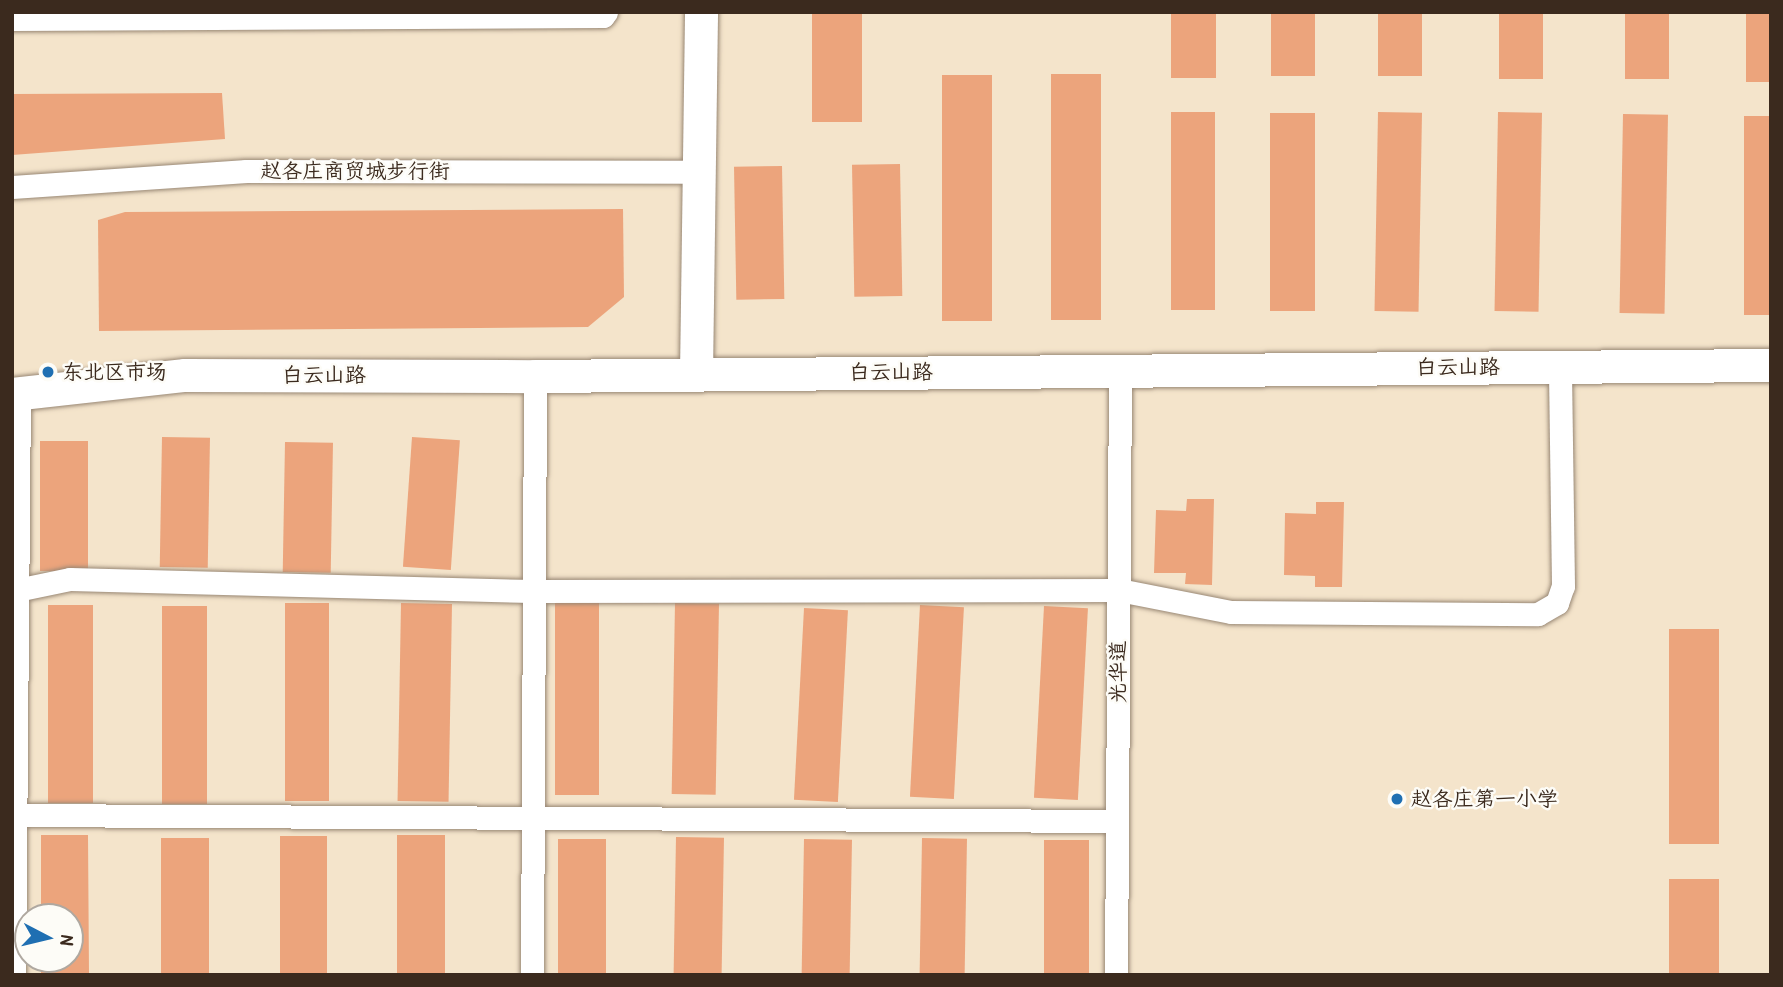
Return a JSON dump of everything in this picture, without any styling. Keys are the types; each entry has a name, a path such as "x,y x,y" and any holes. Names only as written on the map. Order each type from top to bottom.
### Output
{"street":[{"path":"12,19 297,15 603,16 606,12"},
{"path":"696,373 701,12"},
{"name":"赵各庄商贸城步行街","path":"12,187 246,171 699,172"},
{"name":"白云山路","path":"16,394 185,375 535,376 1771,365"},
{"path":"15,591 70,579 533,591 1119,590 1231,612 1538,614 1557,603 1563,586 1560,366"},
{"name":"光华道","path":"1116,975 1120,370"},
{"path":"532,975 535,376"},
{"path":"14,975 16,394"},
{"path":"14,815 1117,821"}],"building":[{"path":"812,12 862,12 862,122 812,122"},
{"path":"1171,12 1216,12 1216,78 1171,78"},
{"path":"1271,12 1315,12 1315,76 1271,76"},
{"path":"1378,12 1422,12 1422,76 1378,76"},
{"path":"1499,12 1543,12 1543,79 1499,79"},
{"path":"1625,12 1669,12 1669,79 1625,79"},
{"path":"1746,12 1771,12 1771,82 1746,82"},
{"path":"1051,74 1101,74 1101,320 1051,320"},
{"path":"942,75 992,75 992,321 942,321"},
{"path":"222,93 225,139 12,155 12,94"},
{"path":"1171,112 1215,112 1215,310 1171,310"},
{"path":"1378,112 1422,113 1419,312 1375,311"},
{"path":"1498,112 1542,113 1539,312 1495,311"},
{"path":"1270,113 1315,113 1315,311 1270,311"},
{"path":"1623,114 1668,115 1665,314 1620,313"},
{"path":"1744,116 1771,116 1771,315 1744,315"},
{"path":"900,164 902,296 854,297 852,165"},
{"path":"782,166 784,299 736,300 734,167"},
{"path":"623,209 624,297 588,327 99,331 98,220 125,212"},
{"path":"162,437 210,438 208,568 160,567"},
{"path":"412,437 460,440 451,570 403,567"},
{"path":"40,441 88,441 88,571 40,571"},
{"path":"285,442 333,443 331,573 283,572"},
{"path":"1187,499 1214,499 1212,585 1185,584 1186,573 1154,573 1156,510 1186,511"},
{"path":"1316,502 1344,502 1342,587 1315,587 1315,576 1284,575 1285,513 1316,514"},
{"path":"285,603 329,603 329,801 285,801"},
{"path":"401,603 452,604 449,802 398,801"},
{"path":"555,603 599,603 599,795 555,795"},
{"path":"675,603 719,604 716,795 672,794"},
{"path":"48,605 93,605 93,803 48,803"},
{"path":"920,605 964,607 954,799 910,797"},
{"path":"162,606 207,606 207,804 162,804"},
{"path":"1044,606 1088,608 1078,800 1034,798"},
{"path":"804,608 848,610 838,802 794,800"},
{"path":"1669,629 1719,629 1719,844 1669,844"},
{"path":"41,835 88,835 89,975 41,975 84,973 84,903 41,903"},
{"path":"397,835 445,835 445,975 397,975"},
{"path":"280,836 327,836 327,975 280,975"},
{"path":"676,837 724,838 722,975 674,975"},
{"path":"161,838 209,838 209,975 161,975"},
{"path":"922,838 967,839 965,975 920,975"},
{"path":"558,839 606,839 606,975 558,975"},
{"path":"804,839 852,840 850,975 802,975"},
{"path":"1044,840 1089,840 1089,975 1044,975"},
{"path":"1669,879 1719,879 1719,975 1669,975"}],"place":[{"name":"东北区市场","path":"48,372"},
{"name":"赵各庄第一小学","path":"1397,799"}]}
